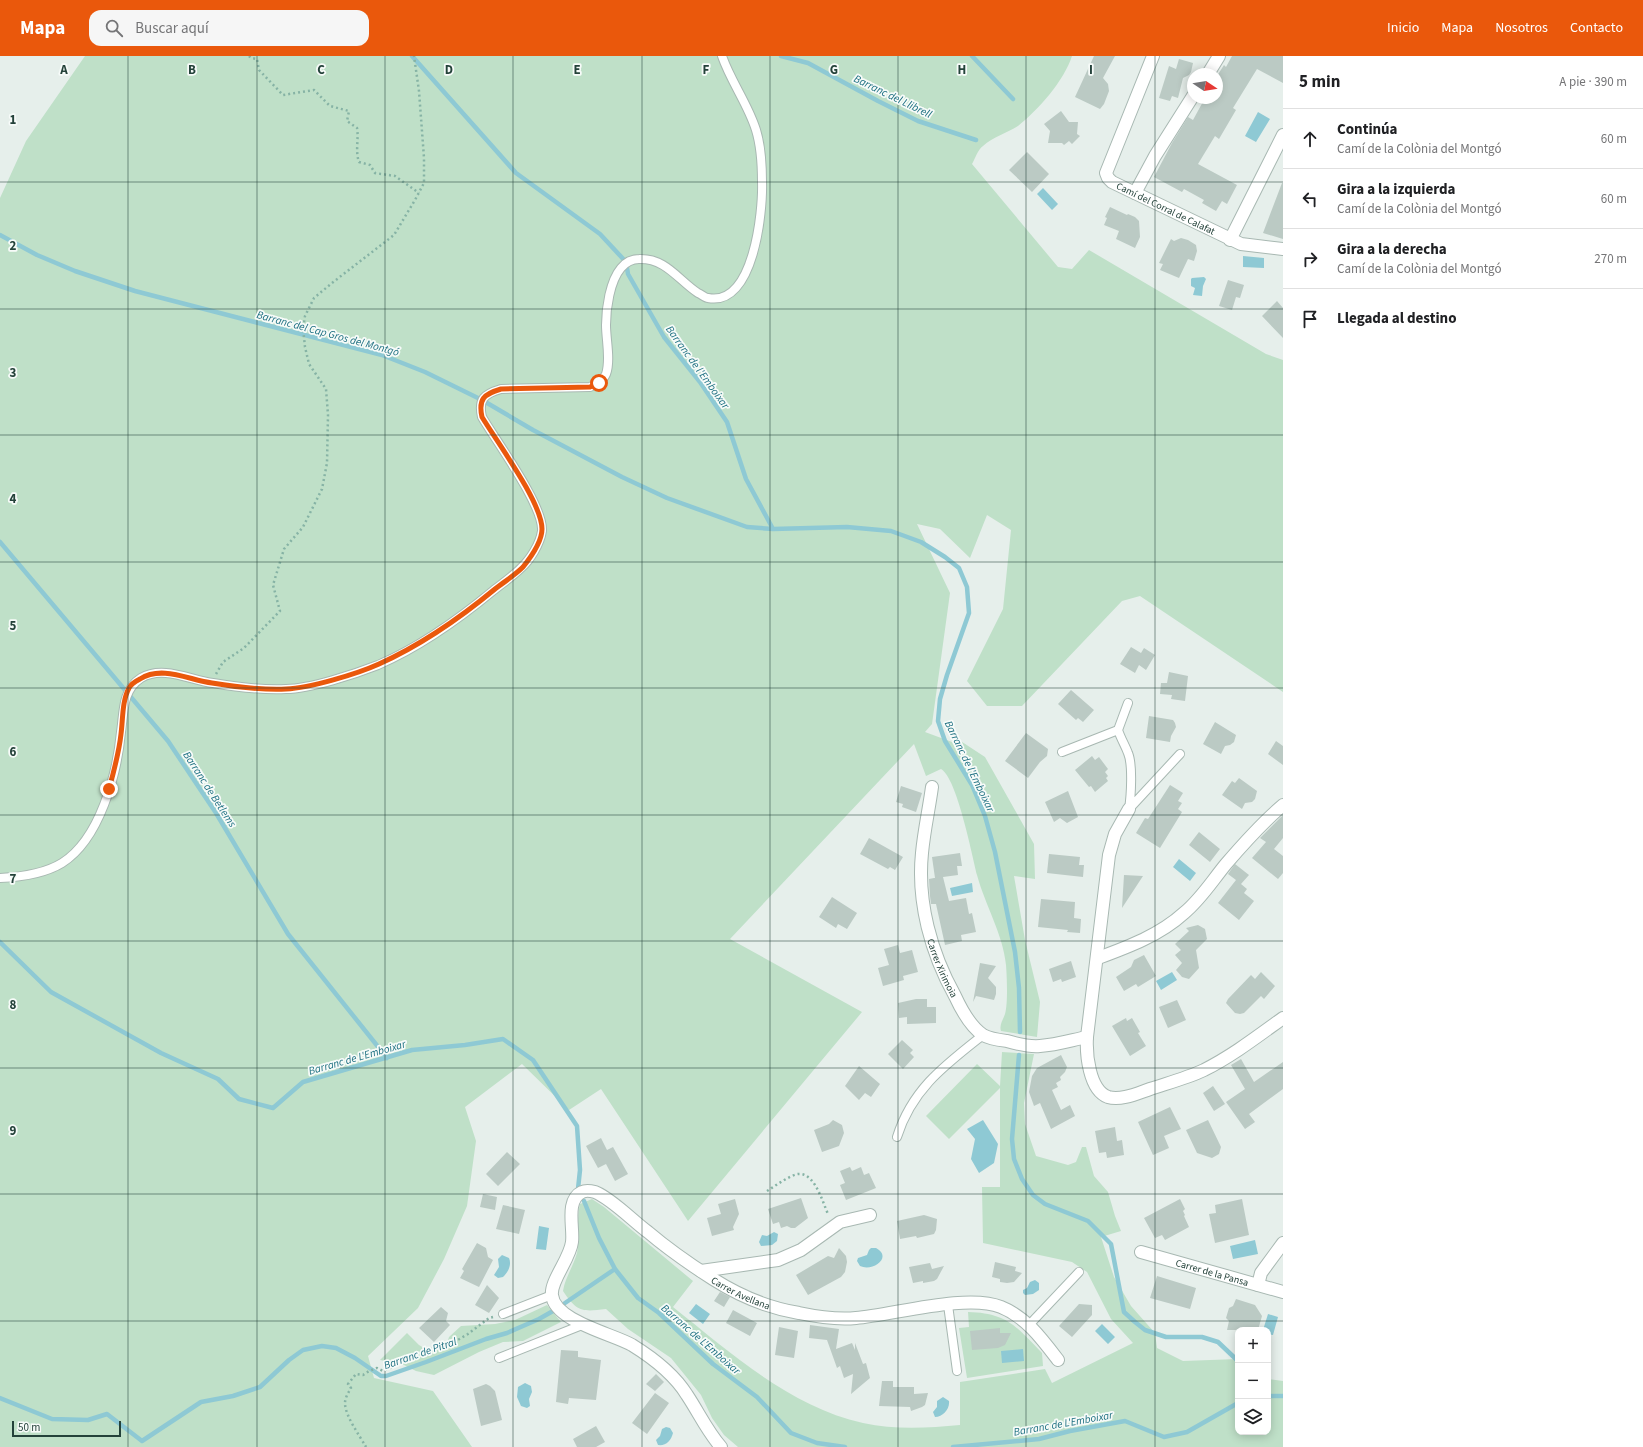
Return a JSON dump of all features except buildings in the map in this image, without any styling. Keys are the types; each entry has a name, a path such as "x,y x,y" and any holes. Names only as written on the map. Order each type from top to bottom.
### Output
{"street":[{"name":"Camí del Corral de Calafat","path":"1153,56 1106,173 1108,178 1112,182 1230,240 1251,246 1283,249"},
{"path":"1212,68 1219,56"},
{"path":"1135,193 1155,156 1188,104"},
{"path":"1230,240 1283,135"},
{"name":"Carrer Xirimoia","path":"932,787 922,854 922,888 926,918 936,954 950,987 968,1017 983,1034 1022,1045 1039,1046 1087,1037"},
{"path":"1098,958 1150,936 1184,914 1200,898 1258,828 1283,805"},
{"path":"1129,809 1115,834 1109,855 1098,958 1087,1037 1086,1049 1088,1062 1096,1086 1107,1097 1119,1098 1132,1095 1204,1070 1228,1056 1283,1018"},
{"name":"Carrer Avellana","path":"552,1295 553,1287 571,1247 574,1202 580,1193 592,1191 622,1211 648,1232 726,1287 783,1310 829,1319 854,1319 948,1305 976,1302 991,1304 1009,1311 1029,1325 1058,1360"},
{"path":"702,1271 778,1260 801,1250 840,1222 870,1214"},
{"path":"1258,1285 1261,1273 1283,1244"},
{"name":"Carrer de la Pansa","path":"1141,1252 1283,1292"},
{"path":"552,1295 554,1302 570,1318 582,1325 629,1344 660,1365 683,1390 707,1429 721,1447"}],"lane":[{"path":"0,878 19,877 52,868 69,859 85,841 98,819 111,782 118,752 124,705 128,689 132,684 144,676 160,673 172,673 210,683 287,690 350,674 378,664 423,641 467,612 523,567 538,544 542,530 540,516 531,497 482,417 480,409 482,400 491,392 501,389 590,387 599,383 606,373 608,351 606,325 611,286 620,269 626,262 637,259 651,259 674,272 694,290 708,298 721,298 729,294 738,287 746,274 756,240 761,210 762,182 760,155 756,132 749,112 722,56"},
{"path":"1128,703 1118,730 1121,741 1129,754 1131,793 1129,809"},
{"path":"1062,752 1118,730"},
{"path":"1129,809 1180,754"},
{"path":"898,1137 908,1110 926,1084 943,1067 983,1034"},
{"path":"1029,1325 1079,1272"},
{"path":"503,1314 552,1295"},
{"path":"948,1305 958,1371"},
{"path":"499,1358 582,1325"}],"path":[{"path":"249,56 257,59 259,70 283,95 314,90 330,106 349,111 347,121 357,128 359,138 357,154 359,162 370,165 375,173 394,176 419,193"},
{"path":"210,683 224,662 244,648 280,611 273,585 284,549 303,527 322,489 327,463 328,415 326,389 309,364 303,328 306,316 314,298 394,235 424,183 424,158 419,91 414,56"},
{"path":"767,1191 792,1175 802,1174 808,1176 812,1179 833,1226"},
{"path":"366,1447 349,1416 345,1404 347,1394 351,1388 348,1384 356,1374 363,1375 377,1368 383,1371 396,1365 408,1356 456,1341 489,1318 503,1314"}],"green space":[{"path":"85,56 1072,56 1057,85 1034,112 1018,126 981,147 972,164 1058,267 1072,269 1089,250 1266,354 1283,360 1283,692 1140,596 1122,601 1022,706 987,706 967,681 1003,609 1011,530 987,515 970,558 940,529 917,524 950,593 932,724 925,732 952,742 956,738 985,757 1034,844 1035,879 1014,876 1025,940 1040,1002 1037,1037 1001,1031 1001,1025 1007,1004 1007,990 1006,965 998,931 980,886 968,835 953,787 947,775 941,769 926,776 914,744 730,939 862,1012 688,1221 601,1089 569,1110 522,1064 465,1107 476,1141 467,1206 444,1259 418,1308 368,1356 374,1378 433,1391 472,1447 0,1447 0,198 26,141"},
{"path":"1002,1052 1034,1054 1024,1103 1025,1124 1036,1156 1068,1165 1076,1162 1082,1147 1086,1147 1094,1176 1108,1192 1121,1231 1101,1237 1114,1277 1131,1306 1155,1333 1157,1348 1183,1361 1235,1359 1235,1435 1271,1435 1271,1379 1283,1381 1283,1447 738,1447 724,1435 712,1418 701,1395 671,1358 628,1329 606,1309 586,1310 576,1307 563,1291 565,1282 577,1253 578,1216 580,1204 592,1199 604,1207 693,1281 673,1307 762,1376 810,1404 836,1415 863,1423 899,1428 924,1428 960,1425 960,1382 1045,1369 1052,1383 1133,1343 1111,1319 1087,1272 1072,1262 983,1243 982,1187 1000,1187 1000,1088 949,1139 926,1116 977,1064 1000,1086"},
{"path":"547,1305 561,1322 523,1341 503,1342 479,1352 434,1375 416,1371 404,1365 380,1360 407,1333 419,1345 429,1351 446,1347 449,1337 461,1326 495,1324 515,1320"},
{"path":"968,1312 981,1313 1002,1318 1017,1328 1042,1353 1043,1366 967,1378 959,1328 969,1327"}],"water":[{"path":"1258,112 1270,119 1256,142 1245,136"},
{"path":"1043,188 1058,204 1052,210 1037,194"},
{"path":"1243,256 1264,258 1264,268 1243,267"},
{"path":"1204,277 1206,279 1203,286 1202,296 1193,295 1195,288 1191,286 1191,279"},
{"path":"1179,859 1196,873 1190,881 1173,867"},
{"path":"972,883 973,892 952,896 950,888"},
{"path":"1172,972 1177,980 1161,990 1156,981"},
{"path":"983,1120 998,1144 994,1163 979,1173 971,1159 975,1139 967,1129"},
{"path":"539,1226 549,1228 546,1250 536,1249"},
{"path":"774,1232 778,1234 777,1241 772,1245 761,1246 759,1242 762,1235 767,1236"},
{"path":"1255,1240 1258,1254 1233,1259 1230,1246"},
{"path":"871,1248 876,1248 881,1252 882,1259 879,1263 870,1267 860,1266 857,1261 858,1258 867,1255"},
{"path":"502,1255 509,1258 510,1266 503,1277 498,1278 494,1275 499,1267 498,1259"},
{"path":"1035,1280 1039,1283 1039,1290 1033,1294 1025,1295 1023,1290 1027,1288 1030,1282"},
{"path":"696,1304 710,1314 703,1324 689,1313"},
{"path":"1268,1314 1278,1317 1273,1335 1271,1335 1271,1327 1264,1327"},
{"path":"1102,1324 1115,1337 1108,1344 1095,1331"},
{"path":"1023,1349 1024,1361 1002,1363 1001,1351"},
{"path":"525,1383 531,1386 532,1392 529,1399 530,1406 527,1408 521,1406 517,1397 518,1387"},
{"path":"943,1397 949,1401 947,1410 941,1416 935,1417 933,1412 937,1407 937,1401"},
{"path":"666,1427 670,1428 673,1433 672,1436 666,1444 658,1445 656,1440 660,1436 662,1429"}],"waterway":[{"name":"Barranc de l'Emboixar","path":"412,56 516,173 600,234 626,262 628,274 664,337 700,382 727,422 746,479 773,529 847,527 891,531 921,542 959,568 967,587 969,613 940,699 938,721 945,741 972,785 985,816 995,852 1015,952 1019,988 1020,1032"},
{"name":"Barranc del Llibrell","path":"781,56 808,63 918,121 976,140"},
{"path":"972,56 1013,99"},
{"name":"Barranc del Cap Gros del Montgó","path":"0,235 37,255 75,271 135,291 382,355 425,372 482,400 533,430 622,477 667,498 747,527 773,529"},
{"name":"Barranc de Betlems","path":"0,542 168,741 216,813 288,934 387,1058"},
{"name":"Barranc de L'Emboixar","path":"0,942 51,992 161,1053 218,1079 239,1099 273,1108 303,1082 412,1050 465,1045 503,1039 533,1060 577,1126 580,1170 578,1189"},
{"name":"Barranc de l'Emboixar","path":"1019,1055 1012,1139 1014,1159 1022,1179 1033,1195 1045,1204 1088,1221 1111,1244 1124,1312 1135,1322 1145,1330 1166,1337 1202,1337 1218,1342 1235,1358"},
{"name":"Barranc de L'Emboixar","path":"584,1201 599,1238 615,1269 638,1298 659,1313 713,1364 757,1397 791,1433 817,1443 845,1447"},
{"path":"565,1303 615,1269"},
{"name":"Barranc de Pitral","path":"0,1398 52,1419 88,1420 107,1414 142,1441 201,1402 233,1396 260,1387 289,1360 303,1350 322,1346 336,1348 355,1358 381,1376 386,1376 486,1339 507,1333 553,1311"},
{"name":"Barranc de l'Emboixar","path":"1271,1396 1283,1396"},
{"name":"Barranc de L'Emboixar","path":"953,1447 1039,1439 1070,1431 1125,1421 1164,1437 1187,1432 1235,1405"}],"route":[{"path":"109,789 115,769 124,705 128,689 132,684 144,676 150,674 172,673 210,683 287,690 350,674 378,664 423,641 467,612 523,567 538,544 542,530 540,516 531,497 482,417 480,409 482,400 491,392 501,389 590,387 599,383"}]}
